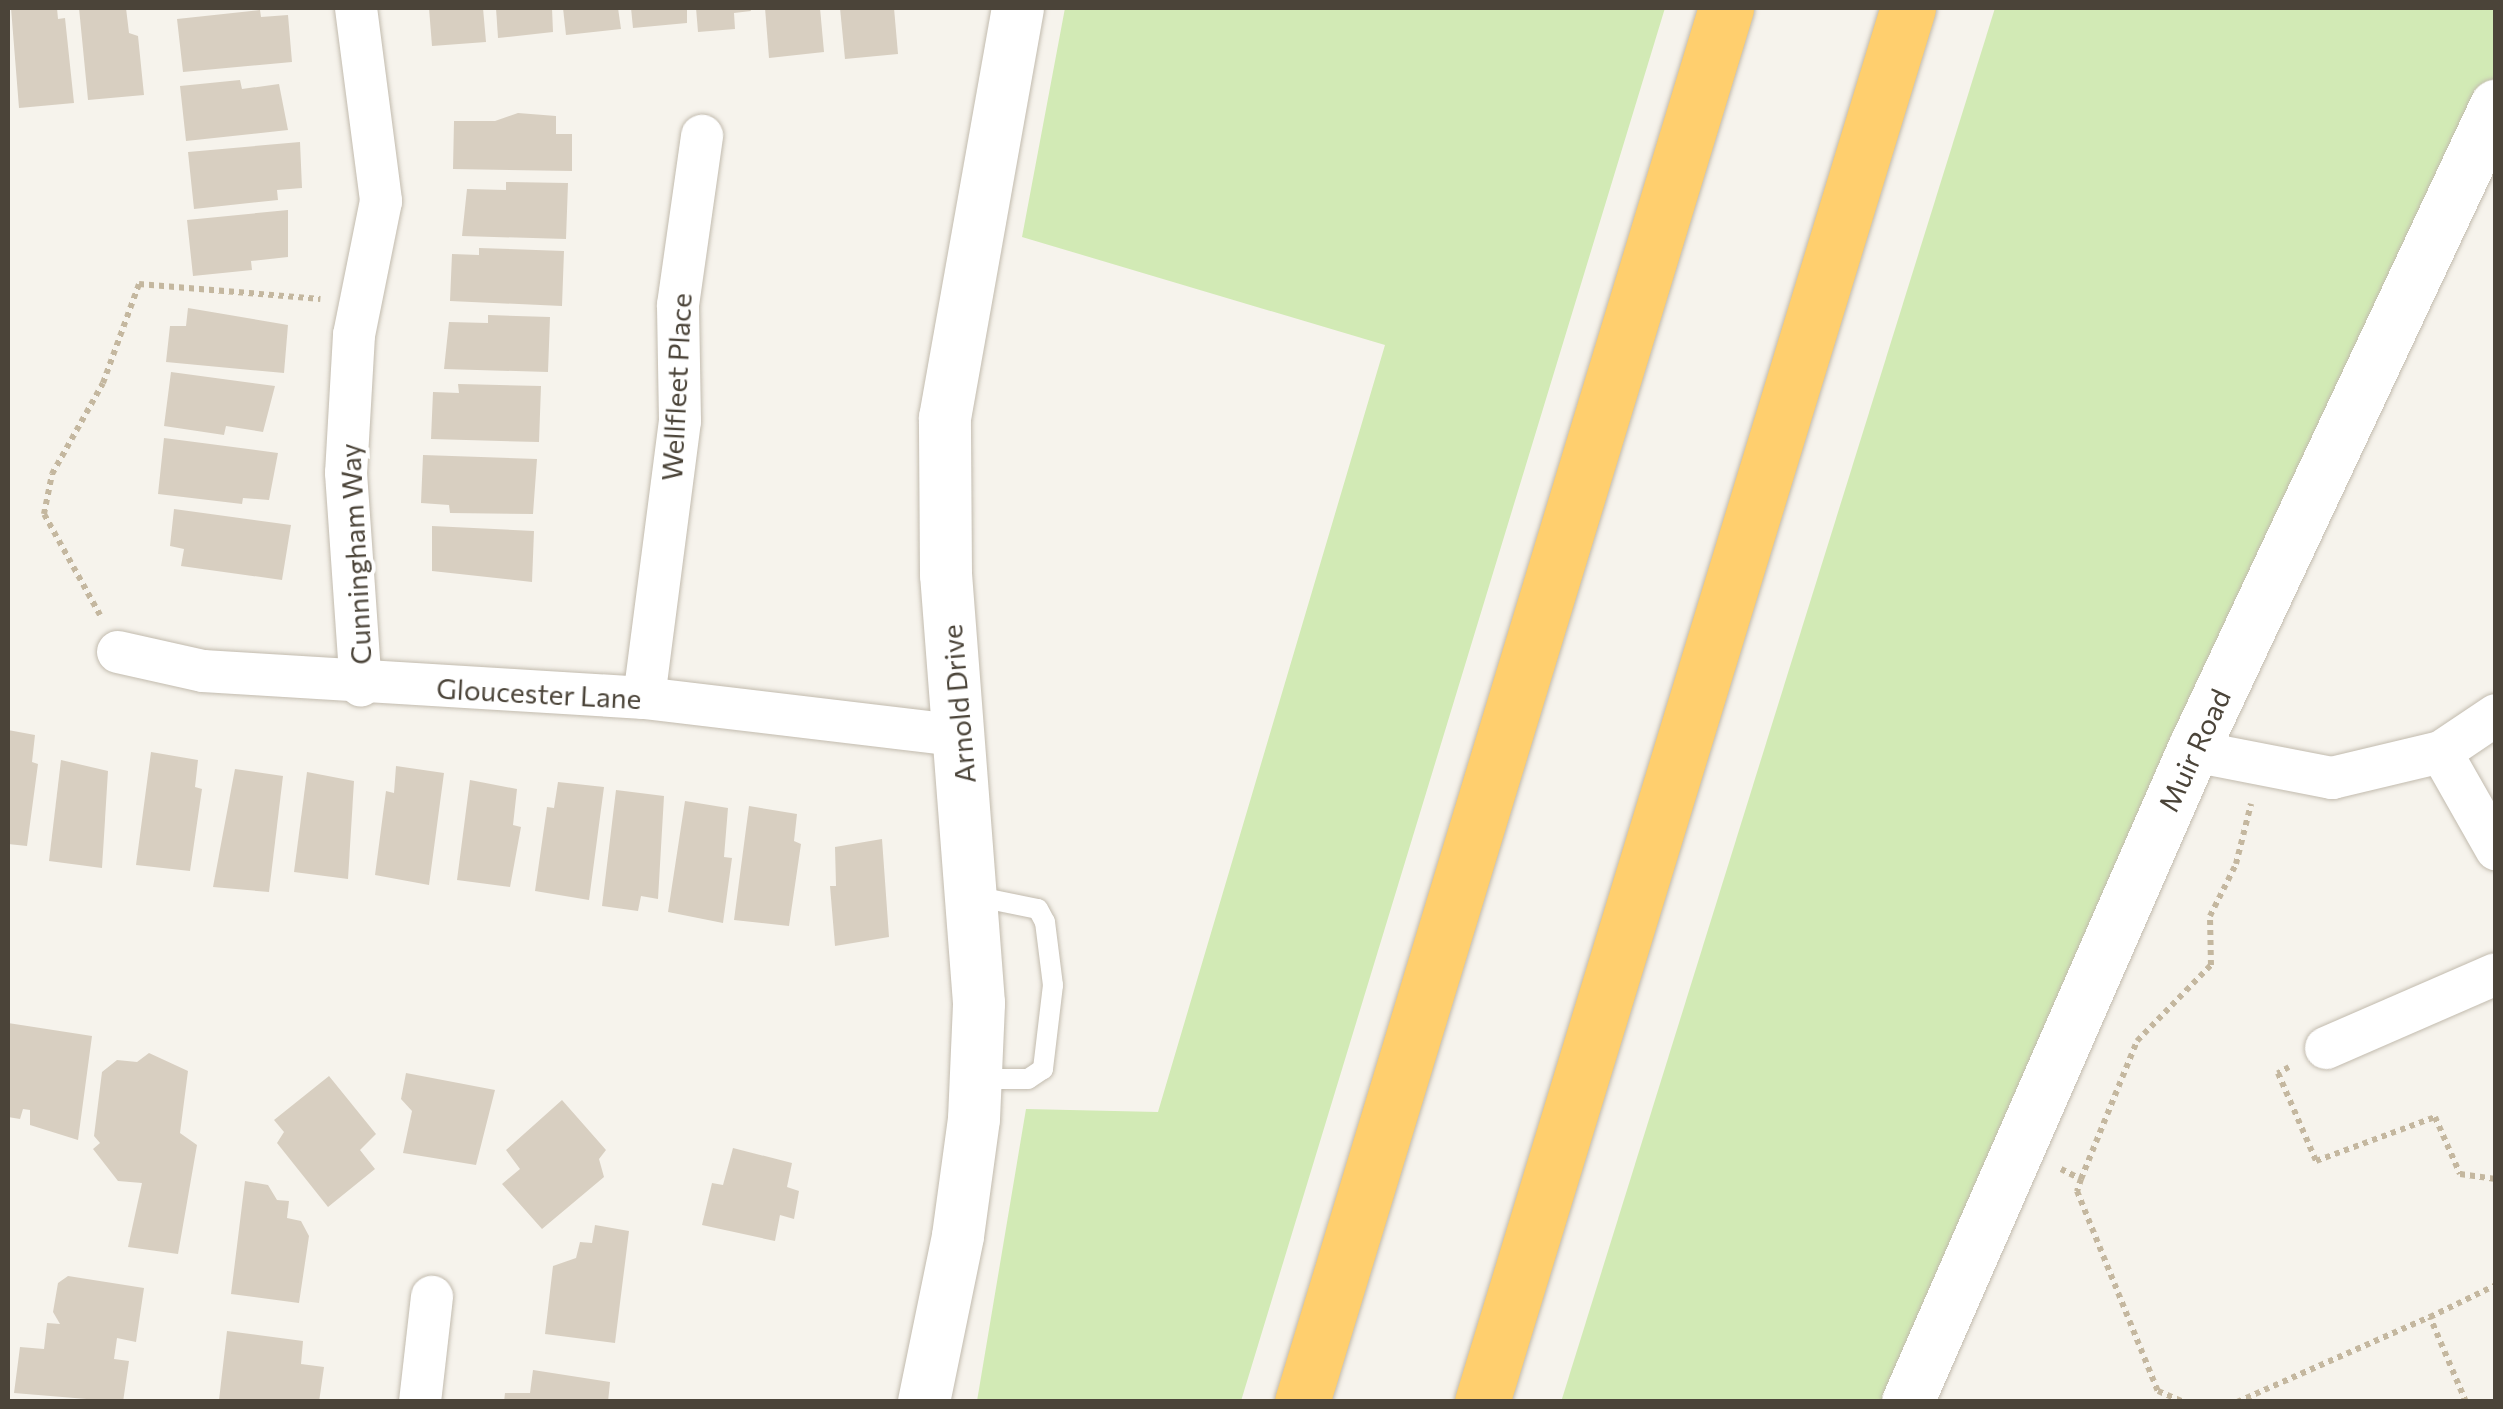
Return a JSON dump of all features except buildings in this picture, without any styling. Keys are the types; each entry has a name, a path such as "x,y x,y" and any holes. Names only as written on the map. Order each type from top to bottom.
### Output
{"highway":[{"path":"1302,1402 1726,8"},
{"path":"1482,1402 1908,8"}],"street":[{"name":"Cunningham Way","path":"356,8 381,201 361,302 346,473 361,685"},
{"name":"Arnold Drive","path":"924,1402 958,1236 976,1078 974,896 942,495 945,418 1018,8"},
{"name":"Muir Road","path":"1921,1397 2016,1145 2193,752 2496,106"},
{"name":"Wellfleet Place","path":"644,698 680,421 678,306 702,136"},
{"name":"Gloucester Lane","path":"118,652 203,670 361,685 644,698 961,736"},
{"path":"2193,752 2332,778 2441,752 2496,715"},
{"path":"2441,752 2496,848"},
{"path":"2326,1048 2496,974"},
{"path":"420,1402 432,1297"}],"lane":[{"path":"974,896 1038,909 1045,922 1053,985 1043,1069 1028,1079 976,1078"}],"path":[{"path":"118,652 44,514 52,474 103,383 139,284 361,302"},
{"path":"2184,1402 2158,1391 2077,1191 2138,1041 2211,965 2210,916 2236,864 2262,764"},
{"path":"2326,1048 2278,1073 2316,1161 2434,1118 2460,1174 2496,1179"},
{"path":"2016,1145 2081,1179"},
{"path":"2237,1402 2496,1285"},
{"path":"2430,1317 2466,1402"}],"green space":[{"path":"1065,8 1665,8 1241,1401 977,1401 1026,1109 1158,1112 1385,345 1022,237"},
{"path":"1995,8 2495,8 2495,106 1908,1401 1561,1402"}]}
